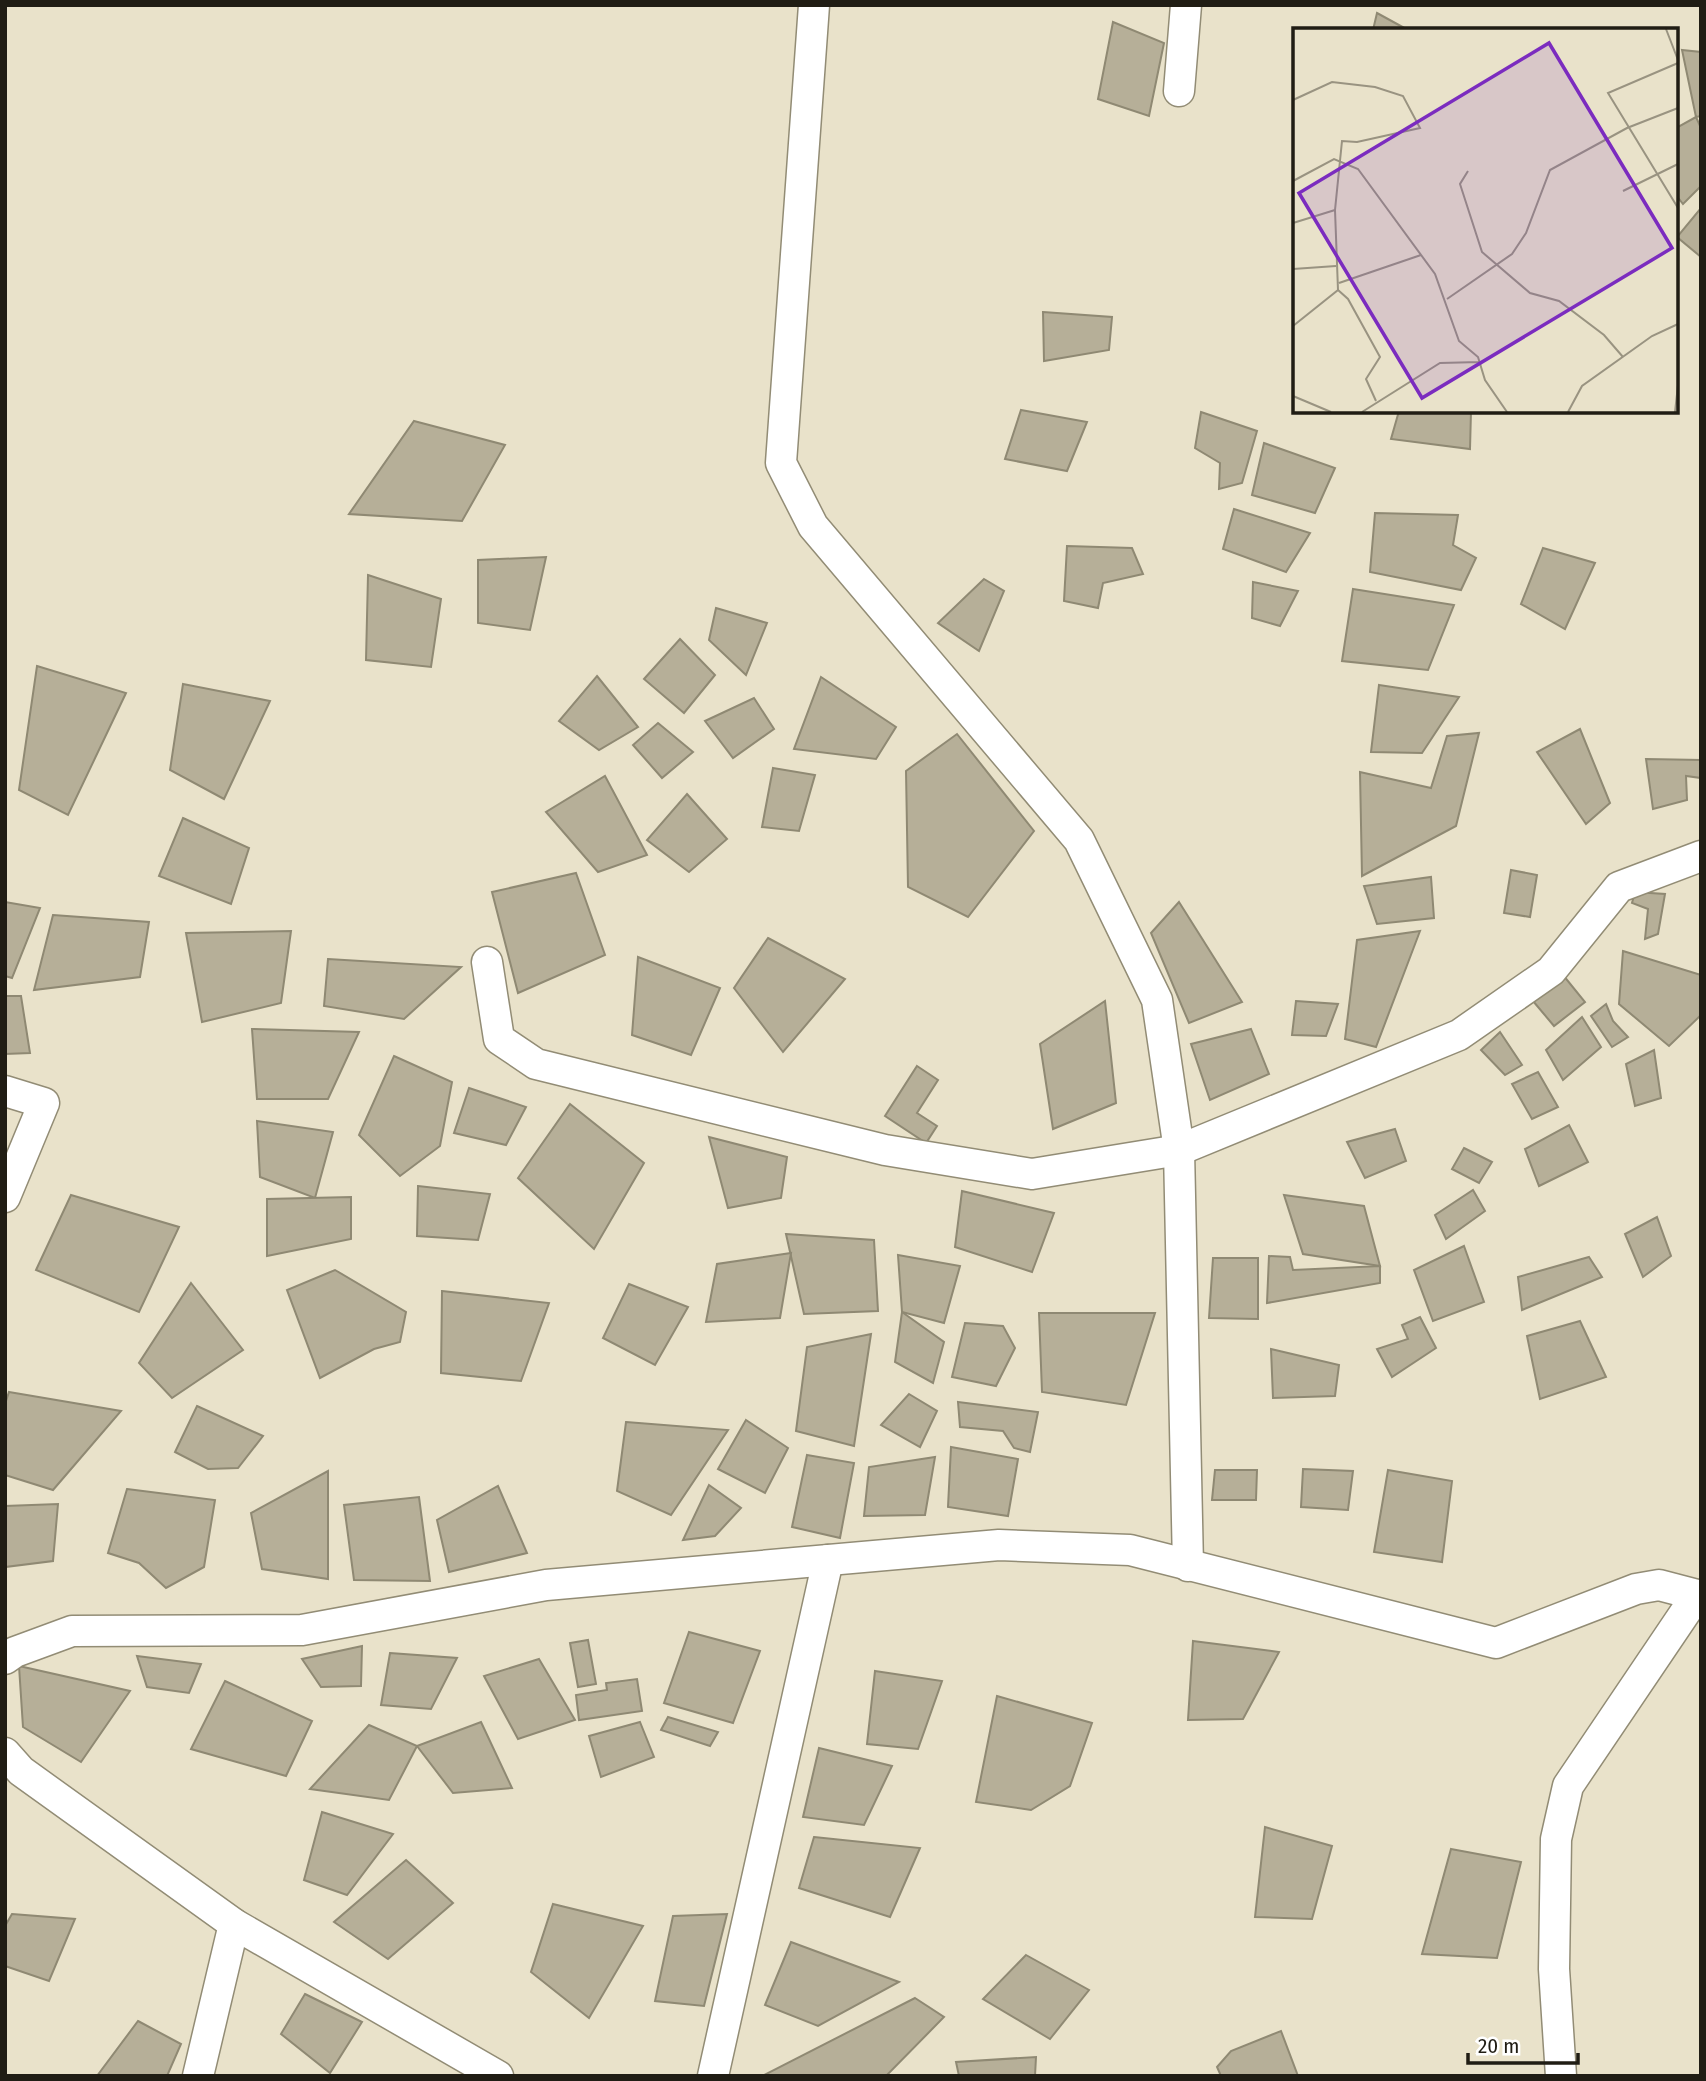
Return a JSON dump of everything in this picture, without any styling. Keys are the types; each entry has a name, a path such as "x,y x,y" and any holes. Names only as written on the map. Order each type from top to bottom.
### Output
{"street":[{"path":"814,5 781,463 813,526 1079,840 1157,1000 1179,1150 1188,1566"},
{"path":"1179,91 1186,5"},
{"path":"487,962 499,1039 536,1064 885,1150 1032,1174 1179,1150 1459,1035 1551,971 1619,887 1701,856"},
{"path":"5,1091 44,1103 5,1197"},
{"path":"5,1659 15,1652 72,1631 302,1630 546,1585 999,1545 1130,1550 1496,1643 1636,1590 1659,1585 1699,1596 1568,1786 1556,1839 1554,1969 1560,2076"},
{"path":"713,2076 828,1560"},
{"path":"5,1754 21,1771 234,1924 498,2076"},
{"path":"198,2076 234,1924"}],"building":[{"path":"1377,13 1404,28 1373,28"},
{"path":"1113,22 1164,43 1149,116 1098,99"},
{"path":"1682,50 1701,52 1701,116 1696,117"},
{"path":"1696,117 1701,128 1701,186 1683,204 1678,198 1678,127"},
{"path":"1701,208 1701,257 1678,236"},
{"path":"1043,312 1112,317 1109,350 1044,361"},
{"path":"1021,410 1087,422 1067,471 1005,459"},
{"path":"1201,412 1257,431 1242,483 1219,489 1220,463 1195,448"},
{"path":"1398,413 1471,413 1470,449 1391,439"},
{"path":"414,421 505,445 462,521 349,514"},
{"path":"1264,443 1335,468 1315,513 1252,495"},
{"path":"1234,509 1310,533 1286,572 1223,549"},
{"path":"1375,513 1458,515 1453,545 1476,558 1461,590 1370,572"},
{"path":"1067,546 1132,548 1143,574 1103,583 1098,608 1064,601"},
{"path":"1543,548 1595,563 1565,629 1521,604"},
{"path":"546,557 530,630 478,623 478,560"},
{"path":"368,575 441,599 431,667 366,660"},
{"path":"984,579 1004,591 979,651 938,623"},
{"path":"1253,582 1298,591 1280,626 1252,618"},
{"path":"1353,589 1454,605 1428,670 1342,661"},
{"path":"716,608 767,623 746,675 709,640"},
{"path":"680,639 715,675 684,713 644,679"},
{"path":"37,666 126,693 68,815 19,790"},
{"path":"597,676 638,727 599,750 559,721"},
{"path":"821,677 896,727 876,759 794,749"},
{"path":"183,684 270,701 224,799 170,770"},
{"path":"1379,685 1459,697 1422,753 1371,752"},
{"path":"754,698 774,729 733,758 705,721"},
{"path":"658,723 693,752 662,778 633,745"},
{"path":"1580,729 1610,803 1586,824 1537,752"},
{"path":"1479,733 1456,826 1362,876 1360,772 1431,788 1447,736"},
{"path":"957,734 1034,831 968,917 908,887 906,771"},
{"path":"1646,759 1701,760 1701,778 1686,776 1687,800 1653,809"},
{"path":"773,768 815,775 799,831 762,827"},
{"path":"605,776 647,855 598,872 546,812"},
{"path":"687,794 727,839 689,872 647,840"},
{"path":"183,818 249,848 231,904 159,876"},
{"path":"1511,870 1537,875 1530,917 1504,913"},
{"path":"576,873 605,955 518,993 492,892"},
{"path":"1431,877 1434,918 1377,924 1364,886"},
{"path":"1635,892 1665,894 1658,934 1645,939 1648,909 1632,903"},
{"path":"5,902 40,908 12,978 5,976"},
{"path":"1179,902 1242,1002 1189,1023 1151,933"},
{"path":"53,915 149,922 140,977 34,990"},
{"path":"291,931 281,1003 202,1022 186,933"},
{"path":"1420,931 1376,1047 1345,1039 1357,940"},
{"path":"768,938 845,979 783,1052 734,988"},
{"path":"1623,951 1701,975 1701,1015 1669,1046 1619,1004"},
{"path":"638,957 720,988 691,1055 632,1035"},
{"path":"328,959 461,967 404,1019 324,1006"},
{"path":"1563,975 1585,1002 1554,1026 1533,1001"},
{"path":"5,996 21,996 30,1053 5,1054"},
{"path":"1105,1001 1116,1103 1053,1129 1040,1044"},
{"path":"1296,1001 1338,1004 1326,1036 1292,1035"},
{"path":"1606,1004 1613,1021 1628,1037 1612,1047 1591,1016"},
{"path":"1582,1017 1601,1047 1563,1080 1546,1050"},
{"path":"252,1029 359,1032 328,1099 257,1099"},
{"path":"1251,1029 1269,1074 1210,1100 1191,1044"},
{"path":"1500,1032 1522,1065 1505,1075 1481,1050"},
{"path":"1654,1050 1661,1098 1635,1106 1626,1064"},
{"path":"394,1056 452,1082 440,1146 400,1176 359,1135"},
{"path":"917,1066 938,1080 917,1113 937,1126 926,1143 885,1116"},
{"path":"1538,1072 1558,1107 1532,1119 1512,1084"},
{"path":"469,1088 526,1107 506,1145 454,1133"},
{"path":"570,1104 644,1163 594,1249 518,1178"},
{"path":"257,1121 333,1132 315,1198 260,1177"},
{"path":"1569,1125 1588,1162 1539,1186 1525,1149"},
{"path":"1395,1129 1406,1161 1365,1178 1347,1142"},
{"path":"709,1137 787,1157 781,1198 728,1208"},
{"path":"1464,1148 1492,1162 1479,1183 1452,1169"},
{"path":"418,1186 490,1194 478,1240 417,1236"},
{"path":"1473,1190 1485,1211 1446,1239 1435,1215"},
{"path":"962,1191 1054,1213 1032,1272 955,1247"},
{"path":"71,1195 179,1227 139,1312 36,1270"},
{"path":"1284,1195 1364,1206 1380,1266 1303,1254"},
{"path":"351,1197 351,1239 267,1256 267,1199"},
{"path":"1657,1217 1671,1256 1643,1277 1625,1234"},
{"path":"786,1234 874,1240 878,1311 804,1314"},
{"path":"1464,1246 1484,1302 1433,1321 1414,1270"},
{"path":"791,1253 780,1318 706,1322 717,1264"},
{"path":"898,1255 960,1266 944,1323 902,1312"},
{"path":"1269,1256 1290,1257 1293,1270 1380,1266 1380,1283 1267,1303"},
{"path":"1589,1257 1602,1277 1522,1310 1518,1277"},
{"path":"1213,1258 1258,1258 1258,1319 1209,1318"},
{"path":"335,1270 406,1312 400,1342 374,1349 320,1378 287,1290"},
{"path":"191,1283 243,1350 172,1398 139,1363"},
{"path":"629,1284 688,1307 655,1365 603,1338"},
{"path":"442,1291 549,1303 521,1381 441,1373"},
{"path":"902,1312 944,1342 933,1383 895,1362"},
{"path":"1039,1313 1155,1313 1126,1405 1042,1392"},
{"path":"1420,1317 1436,1348 1392,1377 1377,1349 1408,1339 1402,1325"},
{"path":"1580,1321 1606,1377 1540,1399 1527,1336"},
{"path":"965,1323 1003,1326 1015,1348 996,1386 952,1377"},
{"path":"871,1334 854,1446 796,1431 807,1347"},
{"path":"1271,1349 1339,1365 1335,1396 1273,1398"},
{"path":"9,1392 121,1411 53,1490 5,1475 5,1404"},
{"path":"909,1394 937,1411 920,1447 881,1425"},
{"path":"958,1402 1038,1412 1030,1452 1014,1448 1003,1431 960,1427"},
{"path":"197,1406 263,1436 238,1468 208,1469 175,1452"},
{"path":"746,1420 788,1448 765,1493 718,1469"},
{"path":"626,1422 728,1430 671,1515 617,1491"},
{"path":"951,1447 1018,1459 1008,1516 948,1507"},
{"path":"807,1455 854,1463 840,1538 792,1527"},
{"path":"935,1457 925,1515 864,1516 869,1467"},
{"path":"1303,1469 1353,1471 1348,1510 1301,1507"},
{"path":"1215,1470 1257,1470 1256,1500 1212,1500"},
{"path":"1388,1470 1452,1481 1442,1562 1374,1552"},
{"path":"328,1471 328,1579 262,1569 251,1513"},
{"path":"709,1485 741,1508 715,1536 683,1540"},
{"path":"498,1486 527,1553 449,1572 437,1520"},
{"path":"127,1489 215,1500 204,1567 166,1588 139,1563 108,1553"},
{"path":"419,1497 430,1581 354,1580 344,1505"},
{"path":"58,1504 53,1561 5,1567 5,1506"},
{"path":"689,1632 760,1651 733,1723 664,1703"},
{"path":"588,1640 596,1684 578,1687 570,1643"},
{"path":"1193,1641 1279,1652 1243,1719 1188,1720"},
{"path":"362,1646 361,1686 321,1687 302,1659"},
{"path":"390,1653 457,1658 431,1709 381,1705"},
{"path":"137,1656 201,1664 189,1693 147,1687"},
{"path":"539,1659 575,1720 518,1739 484,1676"},
{"path":"19,1666 130,1691 81,1762 23,1727"},
{"path":"875,1671 942,1681 918,1749 867,1744"},
{"path":"637,1679 642,1711 579,1720 576,1695 607,1690 606,1683"},
{"path":"225,1681 312,1721 286,1776 191,1749"},
{"path":"997,1696 1092,1723 1070,1786 1031,1810 976,1802"},
{"path":"668,1717 718,1732 710,1746 661,1730"},
{"path":"481,1722 512,1788 453,1793 417,1746"},
{"path":"640,1722 654,1757 601,1777 589,1736"},
{"path":"369,1725 417,1746 389,1800 310,1789"},
{"path":"819,1748 892,1766 864,1825 803,1817"},
{"path":"322,1812 393,1834 347,1895 304,1880"},
{"path":"1265,1827 1332,1846 1312,1919 1255,1917"},
{"path":"814,1837 920,1848 890,1917 799,1888"},
{"path":"1451,1849 1521,1862 1497,1958 1422,1954"},
{"path":"406,1860 453,1903 388,1959 334,1922"},
{"path":"553,1904 643,1926 589,2018 531,1972"},
{"path":"12,1914 75,1919 49,1981 5,1966 5,1926"},
{"path":"727,1914 704,2006 655,2001 673,1916"},
{"path":"791,1942 899,1982 818,2026 765,2005"},
{"path":"1026,1955 1089,1990 1050,2039 983,1999"},
{"path":"305,1994 362,2022 330,2073 281,2034"},
{"path":"915,1998 944,2017 886,2076 762,2076"},
{"path":"138,2021 181,2044 167,2076 97,2076"},
{"path":"1281,2031 1298,2076 1221,2076 1217,2067 1231,2051"},
{"path":"1036,2057 1035,2076 959,2076 956,2062"}]}
